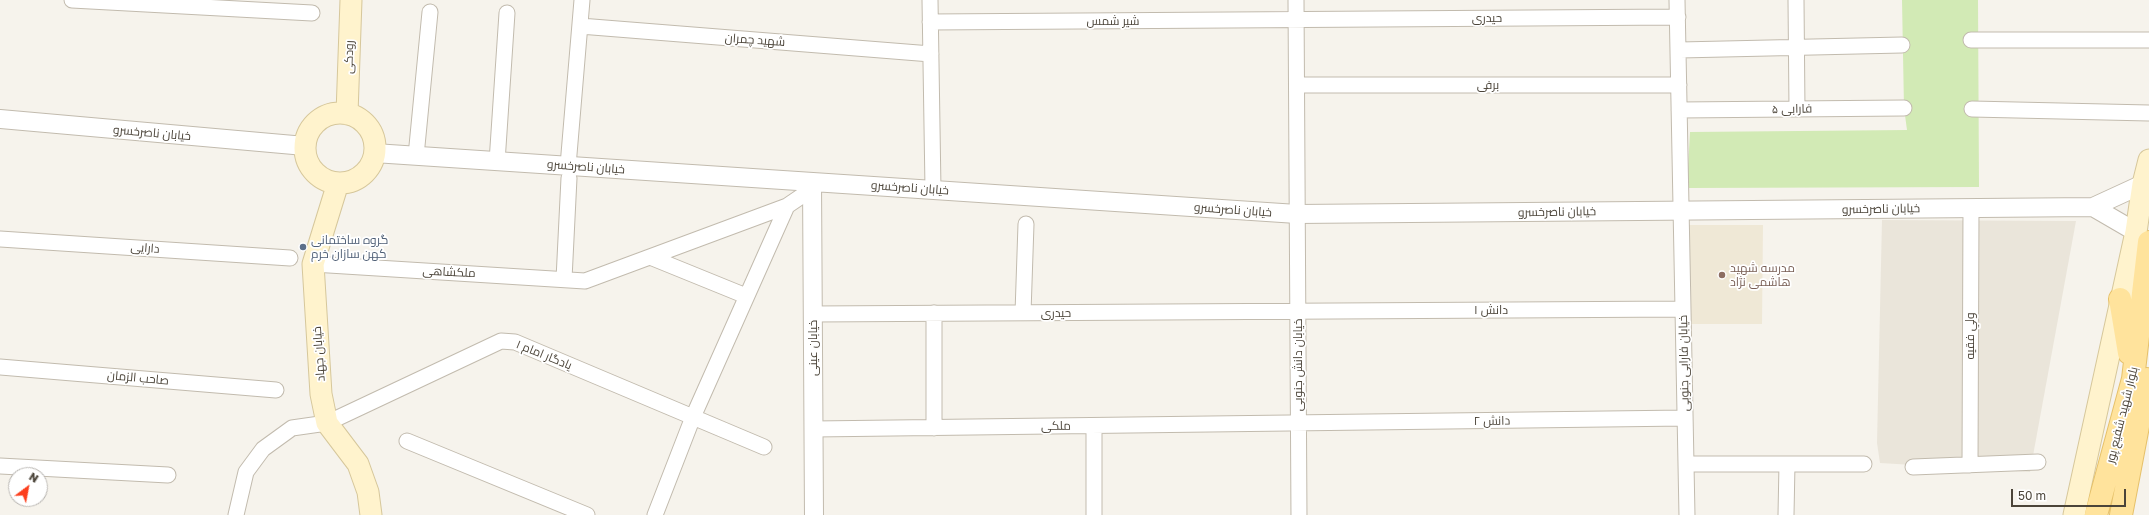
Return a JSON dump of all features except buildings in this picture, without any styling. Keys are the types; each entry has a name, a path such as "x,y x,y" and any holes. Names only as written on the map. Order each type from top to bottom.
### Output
{"main road":[{"name":"رودکی","path":"347,114 351,0"},
{"path":"335,114 347,114 365,124 374,143 374,153 366,172 358,178 338,183 328,181 318,176 310,168 306,157 305,146 311,130 323,117 335,114"},
{"path":"2074,515 2120,299 2143,237 2143,184 2149,160"},
{"name":"خیابان جهاد","path":"338,183 313,264 321,394 327,423 358,464 368,492 371,515"},
{"name":"بلوار شهید شفیع پور","path":"2121,515 2134,447 2141,373 2143,237"},
{"path":"2120,299 2141,373"},
{"name":"بلوار شهید شفیع پور","path":"2096,515 2141,373"}],"street":[{"path":"72,0 312,14"},
{"path":"564,279 569,172 582,0"},
{"path":"930,0 932,189"},
{"name":"خیابان دانش جنوبی","path":"1296,0 1299,515"},
{"name":"خیابان فارابی جنوبی","path":"1677,0 1687,515"},
{"path":"1796,0 1797,109"},
{"path":"416,156 430,12"},
{"path":"497,162 507,13"},
{"name":"حیدری","path":"1296,20 1678,17"},
{"name":"شیر شمس","path":"930,22 1296,20"},
{"name":"شهید چمران","path":"580,26 931,54"},
{"path":"1971,40 2149,40"},
{"path":"1680,50 1902,45"},
{"name":"برفی","path":"1297,85 1679,85"},
{"name":"فارابی ۵","path":"1679,110 1904,108"},
{"path":"1972,109 2149,113"},
{"name":"خیابان ناصرخسرو","path":"0,119 305,146"},
{"name":"خیابان ناصرخسرو","path":"374,153 497,162 569,172 812,185 932,189 1298,214 2094,206"},
{"path":"2094,206 2143,184"},
{"path":"650,257 787,206 812,185"},
{"name":"خیابان عینی","path":"812,185 814,515"},
{"path":"655,515 693,417 787,206"},
{"path":"2094,206 2143,237"},
{"name":"ولي فقيه","path":"1970,465 1971,208"},
{"path":"1023,313 1026,224"},
{"name":"دارایی","path":"0,239 290,258"},
{"path":"650,257 746,296"},
{"name":"ملکشاهی","path":"313,264 585,281 650,257"},
{"name":"دانش ۱","path":"1298,311 1683,309"},
{"name":"حیدری","path":"813,314 1298,311"},
{"path":"934,314 934,428"},
{"name":"یادگار امام ۱","path":"236,515 237,505 246,472 263,448 292,428 327,423 501,341 516,342 764,447"},
{"name":"صاحب الزمان","path":"0,367 276,390"},
{"name":"دانش ۲","path":"1298,423 1685,418"},
{"name":"ملکی","path":"814,429 1298,423"},
{"path":"1094,426 1094,515"},
{"path":"2134,447 2149,426"},
{"path":"407,441 587,515"},
{"path":"1913,467 2038,462"},
{"path":"1686,464 1864,464"},
{"path":"1786,515 1787,464"},
{"path":"0,466 168,475"}],"shaded area":[{"path":"1882,220 2076,221 2030,472 1880,463 1877,443"},
{"name":"مدرسه شهید ه‍اشمی نژاد","path":"1681,225 1763,225 1762,324 1680,324"}],"green space":[{"path":"1902,0 1978,0 1979,187 1687,188 1690,132 1907,130 1904,108"}],"place":[{"name":"گروه ساختمانی کهن سازان خرم","path":"303,247"},
{"name":"مدرسه شهید ه‍اشمی نژاد","path":"1722,275"}]}
